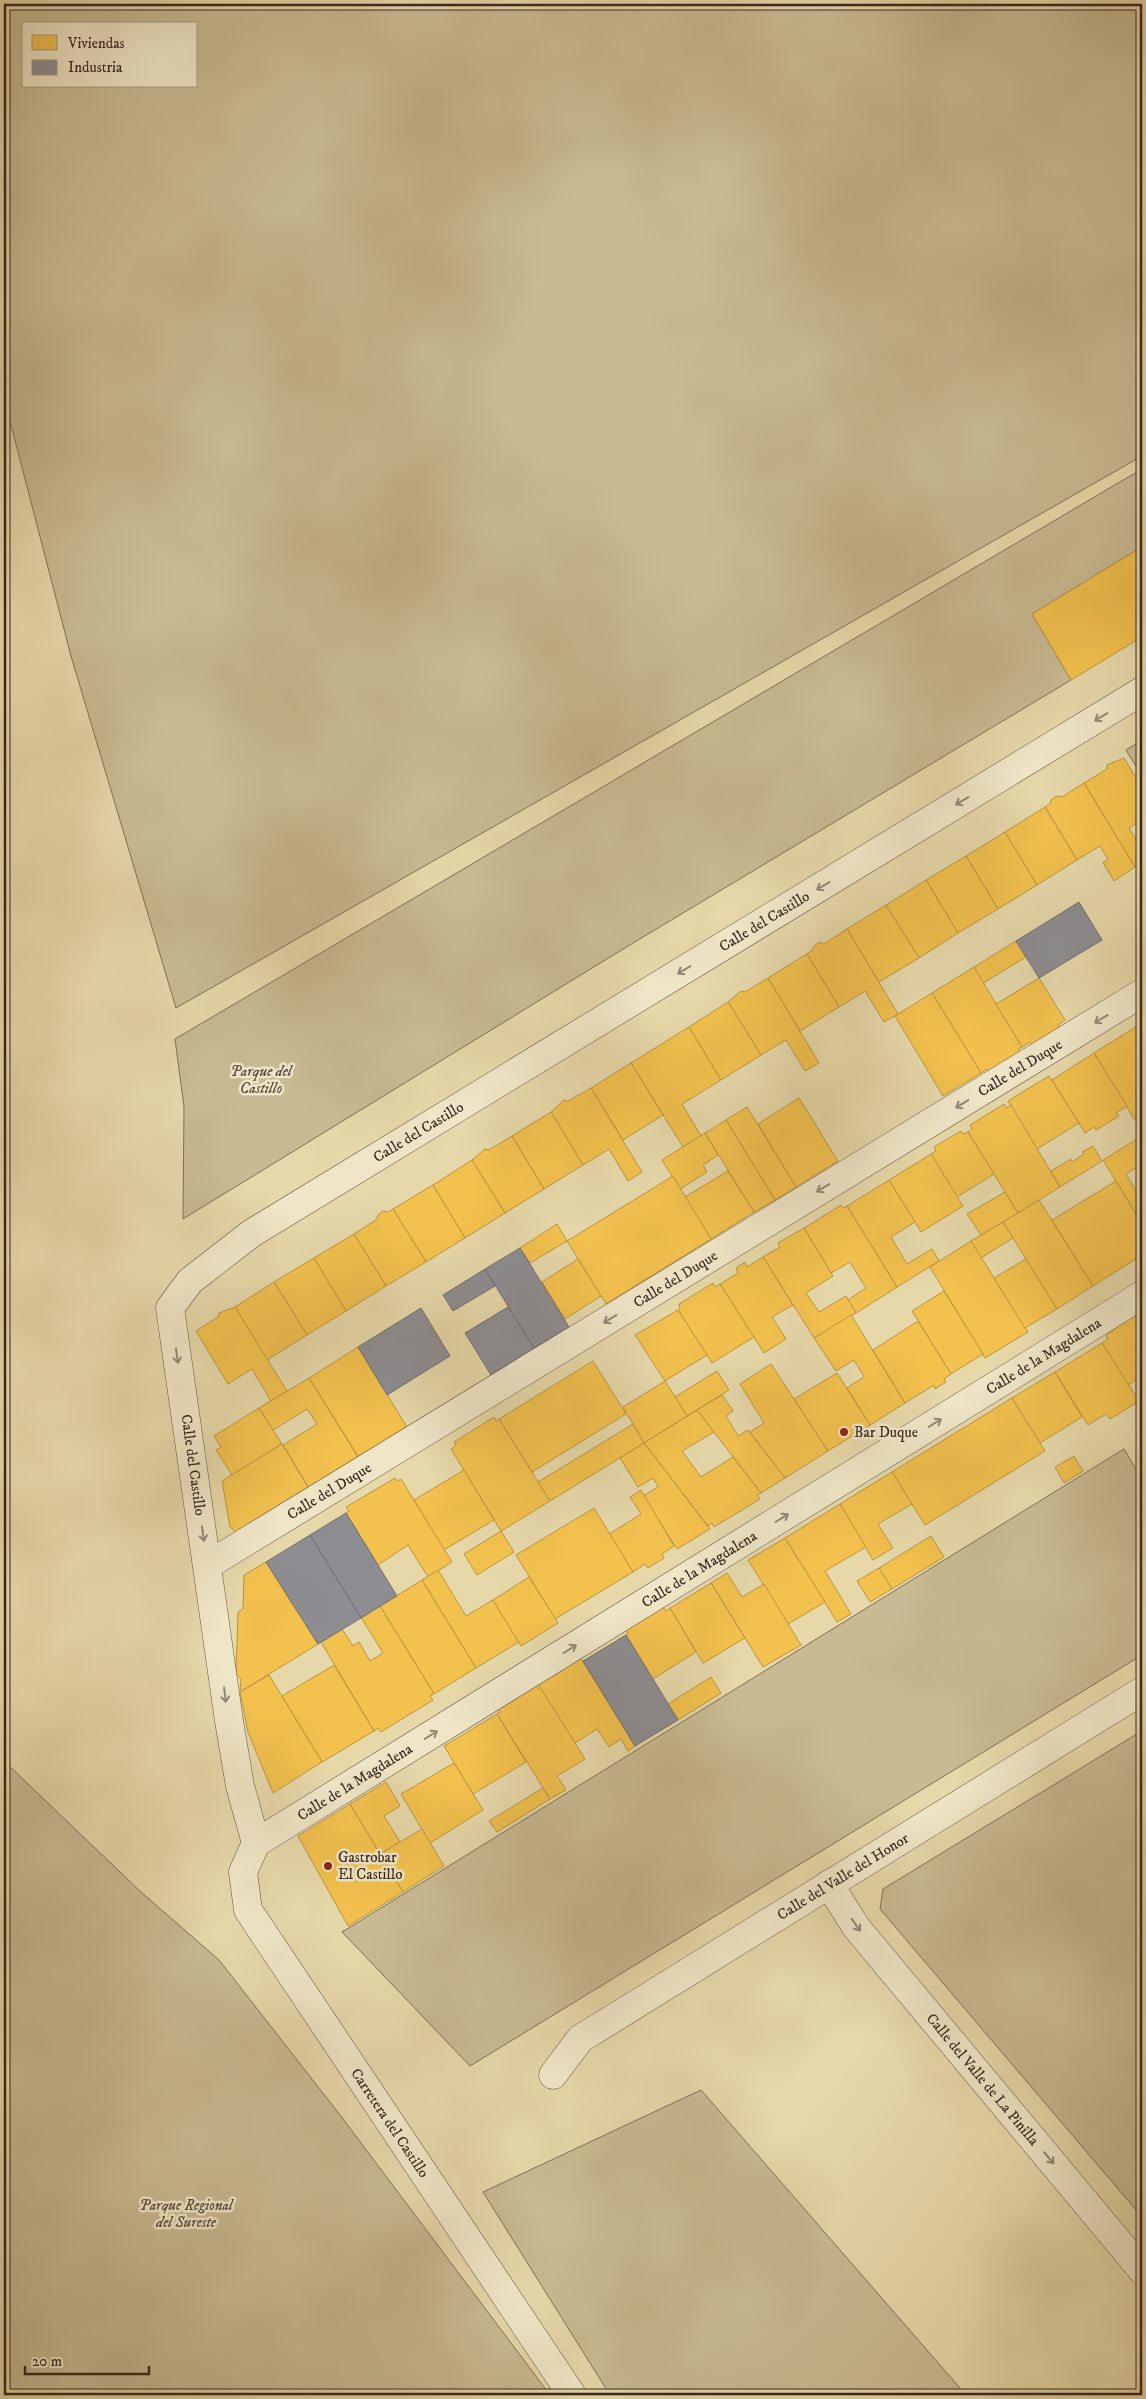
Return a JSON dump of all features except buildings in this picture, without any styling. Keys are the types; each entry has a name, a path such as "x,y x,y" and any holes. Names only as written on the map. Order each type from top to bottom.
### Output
{"street":[{"name":"Calle del Castillo","path":"256,1843 240,1786 228,1721 208,1565 170,1308 190,1281 252,1233 1142,691"},
{"name":"Calle del Duque","path":"208,1565 1142,993"},
{"name":"Calle de la Magdalena","path":"256,1843 1142,1295"},
{"name":"Calle del Valle del Honor","path":"553,2075 580,2038 1142,1691"},
{"name":"Carretera del Castillo","path":"256,1843 243,1872 248,1910 572,2395"},
{"name":"Calle del Valle de La Pinilla","path":"830,1884 856,1927 1142,2270"}],"green space":[{"path":"4,4 1142,4 1142,456 176,1008 71,656 4,398"},
{"name":"Parque del Castillo","path":"1142,469 1142,547 1032,614 1071,680 633,943 183,1219 184,1107 175,1039"},
{"path":"1142,740 1142,776 1126,750"},
{"path":"1124,1449 1142,1479 1142,1655 470,2066 342,1932"},
{"path":"1137,1734 1142,1735 1142,2217 880,1909 883,1889"},
{"name":"Parque Regional del Sureste","path":"4,1761 142,1893 219,1960 340,2115 550,2395 4,2395"},
{"path":"701,2090 966,2395 610,2395 483,2192"}],"place":[{"name":"Bar Duque","path":"844,1432"},
{"name":"Gastrobar El Castillo","path":"328,1866"}]}
